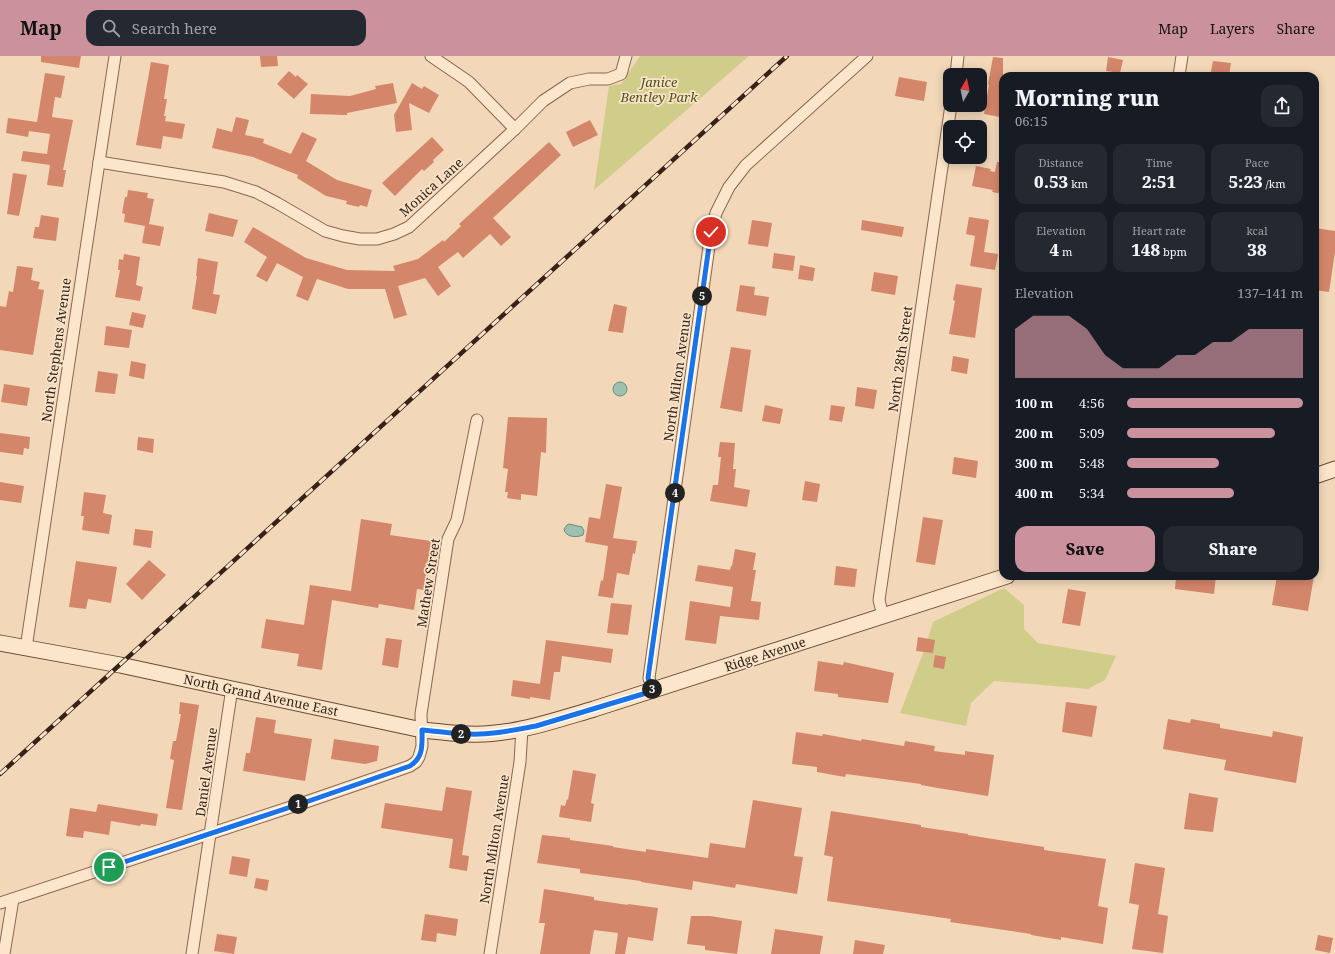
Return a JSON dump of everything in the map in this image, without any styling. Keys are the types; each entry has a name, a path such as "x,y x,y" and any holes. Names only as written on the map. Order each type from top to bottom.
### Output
{"street":[{"name":"North Stephens Avenue","path":"26,648 115,56"},
{"path":"431,56 469,82 515,129"},
{"name":"Monica Lane","path":"99,162 224,182 256,192 326,231 360,239 377,239 394,234 408,227 515,129 543,101 570,84 589,79 608,79 621,74 626,56"},
{"name":"North Milton Avenue","path":"653,691 648,678 711,232 716,213 729,187 746,165 867,56"},
{"path":"957,68 958,56"},
{"path":"1180,72 1182,56"},
{"name":"North 28th Street","path":"883,616 879,600 950,112"},
{"name":"Mathew Street","path":"422,730 421,714 448,539 456,520 477,420"},
{"path":"1319,475 1335,469"},
{"name":"Ridge Avenue","path":"522,728 536,726 653,691 999,579"},
{"name":"North Grand Avenue East","path":"0,643 120,665 232,688 422,730 486,734 522,728"},
{"name":"Daniel Avenue","path":"192,954 232,688"},
{"name":"North Milton Avenue","path":"490,954 518,770 522,728"},
{"path":"0,903 410,766 416,762 421,751 422,730"},
{"path":"4,954 13,899"}],"green space":[{"name":"Janice Bentley Park","path":"640,56 749,56 594,190 609,86 621,84"},
{"path":"1004,588 1024,605 1024,629 1038,643 1116,656 1105,680 1088,689 994,681 971,703 966,726 900,713 925,648 933,622"}],"shaded area":[{"path":"617,382 623,382 627,386 627,392 623,396 617,396 613,392 613,386"},
{"path":"569,524 582,527 584,531 583,535 574,537 566,534 564,529"}],"building":[{"path":"41,56 81,56 79,68 41,62"},
{"path":"260,56 277,56 278,66 261,67"},
{"path":"993,57 1003,58 1003,72 999,72 999,117 984,114 984,112 987,112"},
{"path":"1108,57 1123,60 1120,72 1106,71"},
{"path":"1213,61 1231,63 1230,72 1211,72"},
{"path":"151,62 169,65 164,99 167,99 164,116 166,116 165,121 185,124 182,139 163,136 161,149 136,145"},
{"path":"289,71 296,77 297,75 308,84 294,99 277,84"},
{"path":"45,73 65,76 61,98 55,97 52,117 73,120 63,170 66,170 63,187 47,185 50,165 21,161 23,151 47,154 50,134 29,131 28,137 6,133 8,118 37,122"},
{"path":"899,77 927,82 924,101 895,96"},
{"path":"393,83 397,103 347,113 347,115 310,114 311,94 350,96 376,89 375,86"},
{"path":"412,83 422,89 424,86 439,95 429,113 409,103 412,130 396,132 394,115"},
{"path":"236,117 249,120 245,135 264,139 263,143 291,154 302,132 317,139 306,161 337,180 372,190 367,207 346,204 347,201 326,196 297,178 298,175 253,157 212,148 217,128 232,132"},
{"path":"590,120 598,135 573,147 566,132"},
{"path":"432,137 444,150 433,160 434,162 424,171 422,169 395,196 382,183"},
{"path":"549,142 561,155 493,218 511,237 501,246 490,234 463,258 458,252 438,267 451,286 438,296 425,278 398,286 407,315 394,319 385,289 348,289 317,279 308,301 296,296 303,277 277,263 267,282 256,276 267,257 244,242 253,227 306,258 347,270 395,271 393,266 418,259 443,240 444,242 461,226 459,224"},
{"path":"997,162 999,162 999,193 992,192 993,190 972,186 976,166 991,169 990,171 995,172"},
{"path":"13,173 27,175 19,216 7,214"},
{"path":"128,190 148,193 147,198 154,199 149,224 164,227 160,246 142,243 145,226 124,222 125,214 122,213"},
{"path":"209,213 238,220 233,237 205,231"},
{"path":"41,215 59,218 56,241 33,238 35,227 39,227"},
{"path":"969,217 989,220 984,252 998,254 995,270 970,266 975,236 966,234"},
{"path":"752,220 772,223 768,247 748,244"},
{"path":"862,220 904,227 902,237 861,230"},
{"path":"1319,229 1335,231 1335,252 1329,292 1319,291"},
{"path":"774,253 795,256 793,271 772,268"},
{"path":"124,254 140,257 136,285 143,287 140,301 115,297 120,270 118,270 119,259 123,260"},
{"path":"198,258 218,262 213,294 220,295 216,314 192,309"},
{"path":"800,265 815,268 813,281 798,279"},
{"path":"17,266 33,268 31,280 40,282 38,289 44,290 33,355 0,350 0,306 6,307 9,291 13,292"},
{"path":"874,272 898,276 895,295 871,291"},
{"path":"956,284 982,288 975,338 949,334 955,301 953,300"},
{"path":"740,285 755,287 754,295 769,297 766,316 736,311"},
{"path":"614,304 627,307 623,333 608,331"},
{"path":"132,312 146,315 143,328 129,325"},
{"path":"106,326 132,330 129,348 104,345"},
{"path":"731,347 751,350 742,412 720,408"},
{"path":"953,356 969,359 967,374 951,371"},
{"path":"131,361 146,364 144,379 129,376"},
{"path":"98,371 118,374 115,394 95,392"},
{"path":"4,384 30,388 27,406 1,402"},
{"path":"857,387 877,390 874,409 855,406"},
{"path":"765,405 783,409 780,424 762,421"},
{"path":"831,405 845,407 842,422 829,420"},
{"path":"508,417 547,418 546,453 541,452 537,496 521,494 521,500 507,498 508,492 505,492 508,469 503,468"},
{"path":"0,433 30,437 29,449 24,448 23,455 0,452"},
{"path":"138,437 154,439 153,453 137,450"},
{"path":"720,442 735,443 733,469 736,469 734,487 750,490 747,507 710,501 713,485 718,485 721,457 718,457"},
{"path":"954,457 978,461 976,478 952,474"},
{"path":"805,481 820,484 817,502 802,500"},
{"path":"0,482 24,486 21,503 0,500"},
{"path":"606,484 622,487 613,538 637,541 629,575 617,573 613,598 598,596 601,580 603,581 608,546 585,542 589,517 600,519"},
{"path":"84,492 106,495 103,513 112,515 109,534 82,530 84,516 81,516"},
{"path":"923,517 943,520 935,565 916,562"},
{"path":"361,519 392,524 390,535 431,541 424,590 417,589 414,610 379,604 378,608 332,600 322,670 297,666 299,654 261,648 266,619 304,625 310,585 351,591"},
{"path":"135,529 153,531 151,548 133,545"},
{"path":"735,549 756,553 753,570 756,570 751,601 761,602 759,620 720,616 716,644 685,640 690,601 730,607 733,587 695,581 698,565 730,570"},
{"path":"149,560 166,575 142,600 126,584"},
{"path":"76,561 117,567 111,603 88,599 86,609 69,607"},
{"path":"836,566 857,569 855,587 834,585"},
{"path":"1176,580 1216,580 1214,594 1175,589"},
{"path":"1276,580 1313,580 1308,611 1272,605"},
{"path":"1068,589 1086,592 1080,626 1062,623"},
{"path":"611,603 632,605 628,635 607,633"},
{"path":"918,637 935,640 933,653 916,651"},
{"path":"386,638 402,640 398,668 382,665"},
{"path":"546,640 613,649 611,663 562,656 560,672 554,672 550,700 511,696 513,680 540,684"},
{"path":"935,655 946,657 944,669 933,667"},
{"path":"818,661 843,665 844,662 894,673 888,703 838,697 838,694 814,691"},
{"path":"180,702 199,705 182,810 166,808 174,760 170,759 173,741 176,741 181,714 179,714"},
{"path":"1066,702 1097,706 1092,737 1062,732"},
{"path":"256,717 276,720 274,733 312,739 305,781 243,771 246,753 250,753"},
{"path":"1168,719 1190,723 1191,719 1220,724 1220,728 1272,737 1273,731 1303,737 1296,783 1224,770 1226,760 1163,749"},
{"path":"796,732 822,736 823,734 861,741 862,739 904,746 905,741 935,746 934,751 965,755 965,751 994,755 988,796 921,784 846,774 845,777 817,772 817,767 792,764"},
{"path":"334,739 379,746 377,761 365,764 331,759"},
{"path":"573,770 596,774 591,803 594,804 591,822 559,817 561,805 565,806 567,799 568,800"},
{"path":"446,787 472,791 462,855 469,856 467,871 449,868 453,839 381,828 385,803 442,811"},
{"path":"1189,793 1218,798 1213,832 1184,829"},
{"path":"753,800 802,808 794,856 803,857 797,894 736,884 735,888 693,881 692,890 641,881 580,873 580,869 537,863 542,835 570,838 570,840 646,852 646,849 708,858 710,843 745,848"},
{"path":"98,804 158,814 156,826 141,824 140,826 111,821 109,835 84,831 83,838 66,836 70,808 96,812"},
{"path":"831,811 1044,847 1044,850 1106,859 1098,906 1108,908 1103,944 1061,937 1061,940 950,922 951,919 827,901 833,857 824,855"},
{"path":"232,856 250,859 247,877 229,874"},
{"path":"1135,863 1165,868 1158,914 1168,916 1163,953 1132,949 1139,905 1129,903"},
{"path":"256,878 269,880 267,891 254,888"},
{"path":"544,889 594,897 594,900 658,908 653,941 628,937 625,954 615,954 618,933 594,930 590,954 540,954 545,923 539,923"},
{"path":"425,914 458,919 456,936 437,933 436,942 421,940"},
{"path":"691,916 710,916 742,921 737,954 705,950 705,946 687,944"},
{"path":"775,929 823,936 820,954 771,954"},
{"path":"217,934 237,937 234,954 214,951"},
{"path":"1318,935 1333,938 1330,953 1315,950"},
{"path":"855,940 885,945 883,954 853,954"}],"railway":[{"path":"0,774 787,56"}],"route":[{"path":"109,867 410,766 416,762 419,757 422,746 422,730 468,734 504,732 536,726 653,691 648,678 671,524 711,232"}]}
